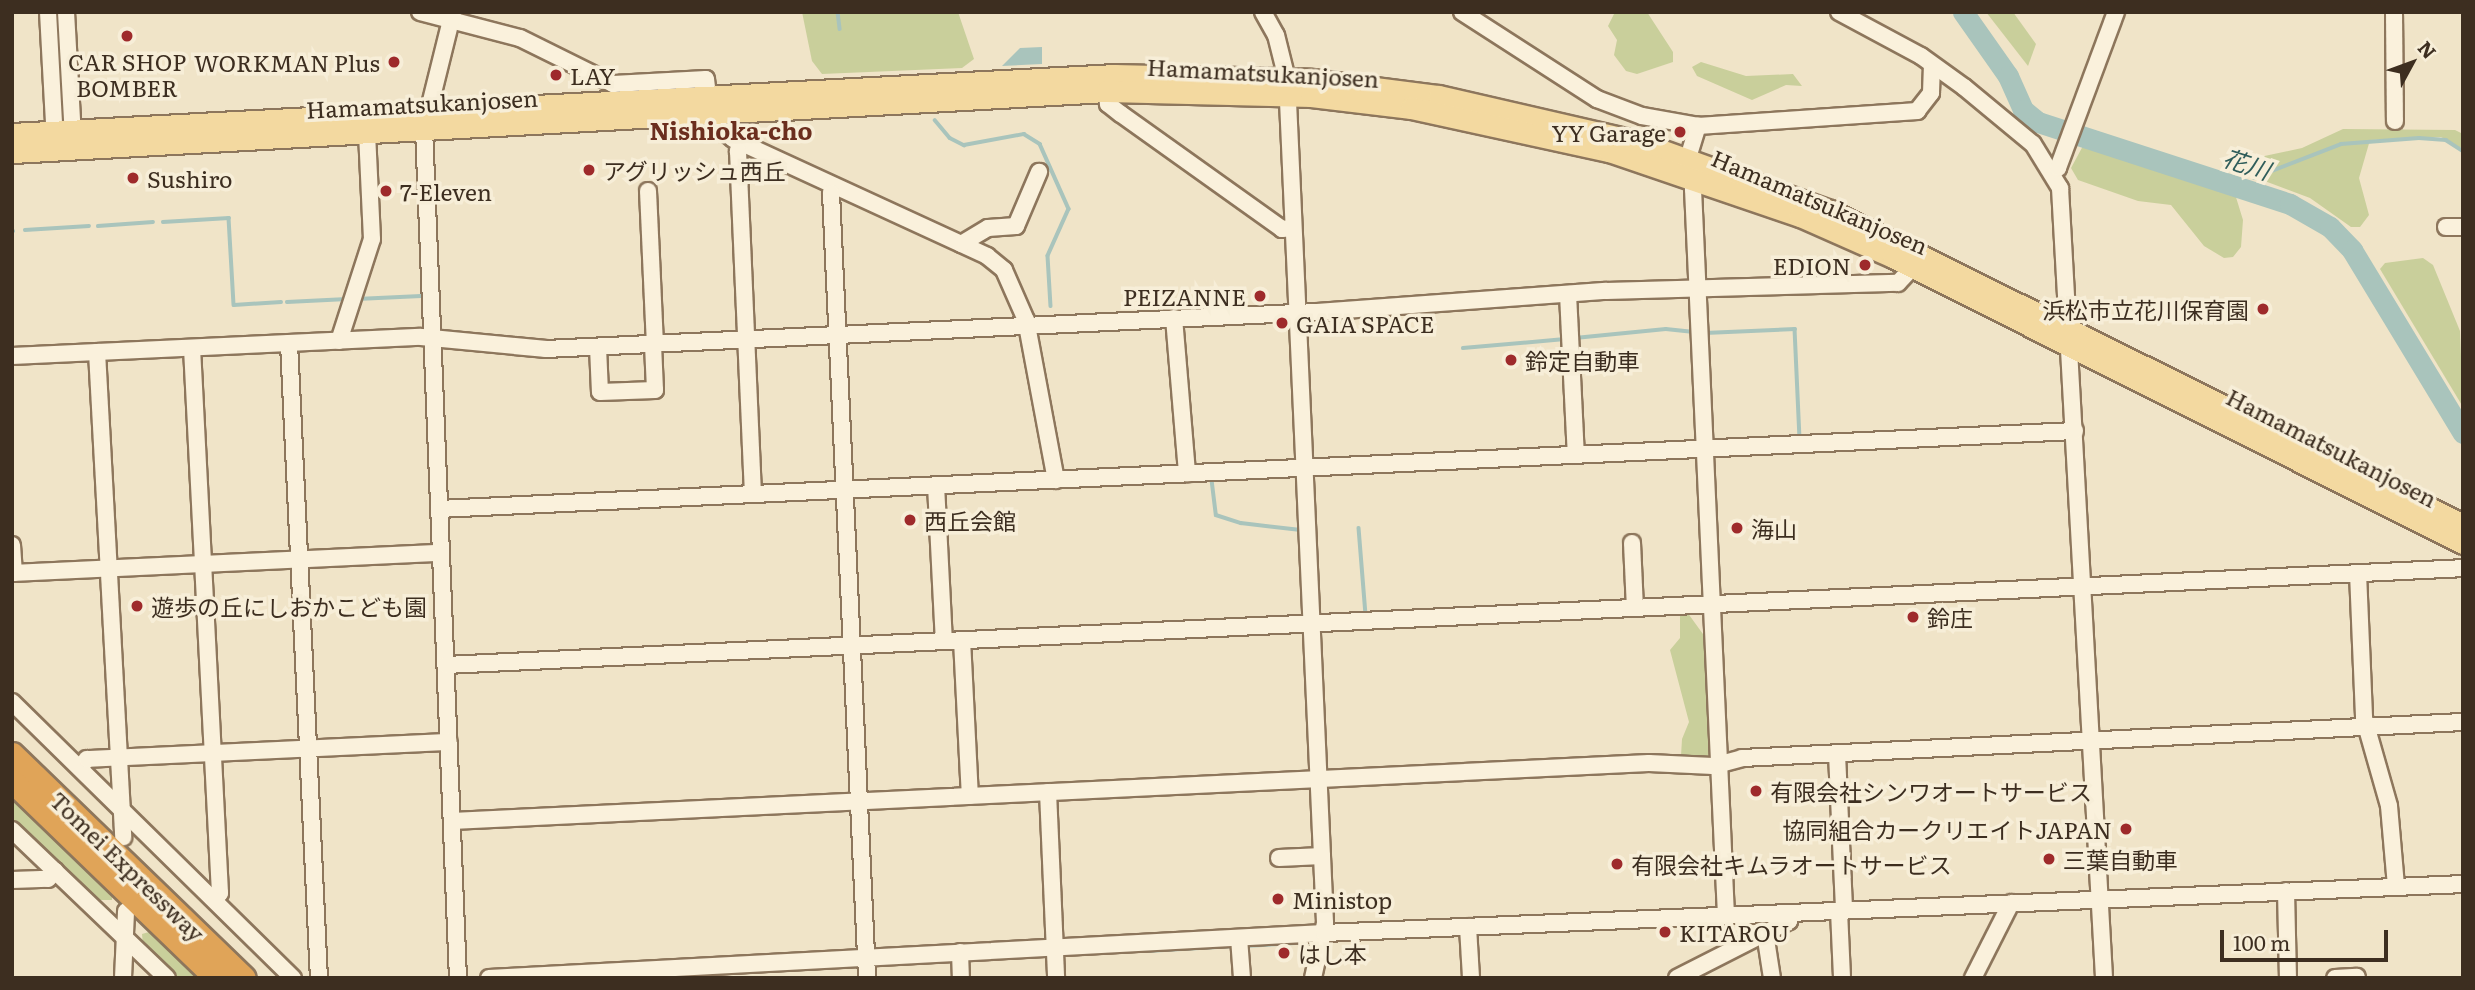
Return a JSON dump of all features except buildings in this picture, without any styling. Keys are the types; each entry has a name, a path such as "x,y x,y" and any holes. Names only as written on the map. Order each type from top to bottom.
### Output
{"highway":[{"name":"Tomei Expressway","path":"12,754 244,978"},
{"name":"Tomei Expressway","path":"12,781 216,978"}],"main road":[{"name":"Hamamatsukanjosen","path":"12,152 64,140 712,104 1089,75 1287,87 1498,124 1697,177 1800,216 2071,337 2463,525"},
{"name":"Hamamatsukanjosen","path":"712,104 1107,91 1376,87 1502,108 1688,158 1853,221 2463,543"},
{"name":"Hamamatsukanjosen","path":"12,134 64,140 367,132 425,120"}],"street":[{"path":"48,12 64,140"},
{"path":"64,140 66,12"},
{"path":"420,12 452,16 520,38 613,84 706,79 716,125 741,143 961,244 1004,270 1027,325 1056,480"},
{"path":"1263,12 1276,35 1287,87 1322,856 1324,933 1313,978"},
{"path":"1462,12 1597,99 1642,116 1698,126 1917,111 1931,93 1932,65"},
{"path":"1839,12 1932,65 2023,136 2052,171 2065,214 2104,978"},
{"path":"2052,171 2058,168 2116,12"},
{"path":"2394,12 2395,121"},
{"path":"452,16 425,120 458,978"},
{"path":"1107,91 1108,104 1121,114 1282,229 1293,228"},
{"path":"1688,158 1698,126"},
{"path":"339,341 372,239 367,132"},
{"path":"741,143 738,150 753,494"},
{"path":"961,244 988,228 1016,226 1039,172"},
{"path":"1697,177 1693,190 1726,916"},
{"path":"834,186 831,193 867,978"},
{"path":"598,346 600,392 655,390 648,191"},
{"path":"2446,227 2463,227"},
{"path":"12,356 432,338 524,349 654,344 1297,312 1568,294 1898,283 1913,267"},
{"path":"1568,294 1576,455"},
{"path":"1174,318 1187,473"},
{"path":"289,343 320,978"},
{"path":"192,348 220,893 214,899"},
{"path":"97,352 122,837"},
{"path":"439,509 2075,430"},
{"path":"936,485 944,641"},
{"path":"1632,543 1635,608"},
{"path":"12,545 13,573 441,553"},
{"path":"446,665 2463,568"},
{"path":"2358,573 2366,727 2389,806 2396,887"},
{"path":"962,640 970,796"},
{"path":"12,702 82,765 293,978"},
{"path":"452,821 1649,763 1686,767 1721,764 1742,758 2463,722"},
{"path":"82,765 87,759 118,757 449,742"},
{"path":"1837,754 1842,978"},
{"path":"1048,792 1056,978"},
{"path":"12,830 167,978"},
{"path":"1279,858 1322,856"},
{"path":"12,880 48,879 55,871"},
{"path":"489,978 774,970 867,956 960,951 2463,884"},
{"path":"2286,891 2288,978"},
{"path":"1973,978 2011,903"},
{"path":"123,978 126,911"},
{"path":"1676,978 1789,922 1788,913"},
{"path":"1468,927 1471,978"},
{"path":"1765,933 1772,978"},
{"path":"1239,938 1242,978"},
{"path":"960,951 961,978"},
{"path":"2335,978 2357,977"}],"green space":[{"path":"802,12 958,12 974,59 962,68 822,74 812,61"},
{"path":"1615,12 1647,12 1673,52 1673,62 1637,74 1626,71 1614,55 1617,40 1608,26"},
{"path":"1986,12 2013,12 2036,44 2028,66"},
{"path":"1701,62 1746,76 1793,74 1802,86 1786,85 1752,100 1697,76 1692,67"},
{"path":"2343,129 2455,130 2463,134 2463,149 2441,137 2370,140 2359,178 2369,215 2360,227 2351,227 2310,198 2222,165 2302,148"},
{"path":"2084,144 2235,194 2243,220 2241,247 2233,257 2224,258 2204,246 2171,205 2138,201 2078,180 2071,168"},
{"path":"2423,258 2433,265 2460,331 2463,407 2380,269 2385,263"},
{"path":"1680,612 1687,612 1708,641 1711,761 1681,756 1682,739 1689,722 1670,650 1680,638"},
{"path":"12,798 112,893 112,900 92,900 12,822"},
{"path":"149,932 194,973 195,978 175,978 143,945 142,934"}],"water":[{"path":"1042,47 1042,64 1002,66 1020,48"}],"waterway":[{"path":"838,12 840,29"},
{"name":"花川","path":"1963,12 2008,76 2023,110 2038,122 2290,204 2330,227 2352,250 2463,433"},
{"path":"935,120 950,138 964,145 1024,134 1040,144 1069,209 1048,256 1051,306"},
{"path":"2254,178 2341,144 2419,138 2446,140 2463,151"},
{"name":"花川","path":"2235,186 2242,183"},
{"path":"163,222 229,218 234,305 281,302"},
{"path":"98,226 153,222"},
{"path":"25,230 89,226"},
{"path":"357,299 421,296"},
{"path":"287,302 347,299"},
{"path":"1575,338 1666,329 1694,332"},
{"path":"1705,333 1795,329 1800,438"},
{"path":"1463,348 1565,339"},
{"path":"1212,480 1216,515 1241,523 1301,530"},
{"path":"1359,528 1366,615"},
{"path":"1245,946 1312,942"},
{"path":"1147,951 1235,946"}],"place":[{"name":"CAR SHOP BOMBER","path":"127,36"},
{"name":"WORKMAN Plus","path":"394,62"},
{"name":"LAY","path":"556,75"},
{"name":"YY Garage","path":"1680,132"},
{"name":"アグリッシュ西丘","path":"589,170"},
{"name":"Sushiro","path":"133,178"},
{"name":"7-Eleven","path":"386,191"},
{"name":"EDION","path":"1865,265"},
{"name":"PEIZANNE","path":"1260,296"},
{"name":"浜松市立花川保育園","path":"2263,309"},
{"name":"GAIA SPACE","path":"1282,323"},
{"name":"鈴定自動車","path":"1511,360"},
{"name":"西丘会館","path":"910,520"},
{"name":"海山","path":"1737,528"},
{"name":"遊歩の丘にしおかこども園","path":"137,606"},
{"name":"鈴庄","path":"1913,617"},
{"name":"有限会社シンワオートサービス","path":"1756,791"},
{"name":"協同組合カークリエイトJAPAN","path":"2126,829"},
{"name":"三葉自動車","path":"2049,859"},
{"name":"有限会社キムラオートサービス","path":"1617,864"},
{"name":"Ministop","path":"1278,899"},
{"name":"KITAROU","path":"1665,932"},
{"name":"はし本","path":"1284,953"}],"district":[{"name":"Nishioka-cho","path":"731,130"}]}
